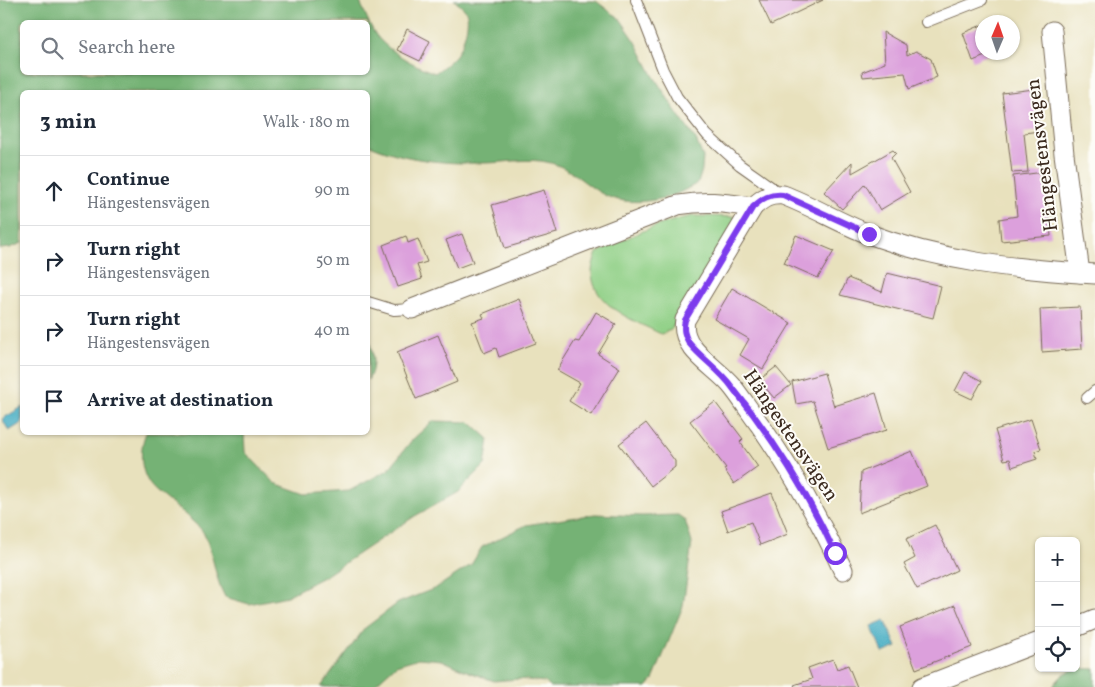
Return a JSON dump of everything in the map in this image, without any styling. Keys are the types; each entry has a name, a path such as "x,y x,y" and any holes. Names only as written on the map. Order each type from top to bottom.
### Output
{"street":[{"name":"Hängestensvägen","path":"843,570 798,482 732,386 698,353 685,336 683,328 685,320 753,207 764,197 772,194 783,195 864,232 932,254 991,265 1088,274 1064,154 1052,30"},
{"path":"412,310 678,205 701,201 753,207"},
{"path":"1080,625 1095,619"},
{"path":"922,687 1035,644"}],"lane":[{"path":"636,0 663,70 677,97 707,135 740,165 783,195"},
{"path":"926,22 982,0"},
{"path":"370,303 394,310 412,310"}],"green space":[{"path":"0,0 359,0 368,20 20,20 20,75 370,75 370,24 385,45 410,62 435,73 456,55 467,26 467,14 454,0 596,1 621,20 636,42 653,75 696,140 703,157 698,183 677,194 663,198 631,202 604,195 570,172 543,161 439,162 395,154 370,145 370,90 20,90 20,244 10,248 0,249"},
{"path":"693,216 741,217 671,330 661,334 628,318 607,303 599,294 594,284 592,269 597,253 667,222"},
{"path":"370,345 373,359 370,377"},
{"path":"433,421 470,422 489,439 485,465 458,492 415,516 325,576 287,596 249,604 225,597 218,581 210,548 203,532 151,486 144,472 141,456 145,435 244,435 245,452 275,483 306,494 349,491 388,470 412,440"},
{"path":"595,514 678,515 685,520 692,543 683,606 653,680 647,687 550,687 545,682 519,679 494,681 442,660 419,658 396,665 372,687 321,687 365,628 398,603 436,588 471,565 482,547 526,525"},
{"path":"1082,669 1095,669 1095,687 1053,687 1061,676 1068,672 1080,672"}],"water":[{"path":"20,408 20,424 9,431 2,419"},
{"path":"885,620 897,647 883,653 871,626"}],"building":[{"path":"759,0 823,0 771,25"},
{"path":"975,28 975,60 973,61 963,33"},
{"path":"407,29 430,41 420,61 397,50"},
{"path":"883,32 906,45 907,55 916,51 931,59 937,77 909,89 905,73 863,77 862,72 885,63"},
{"path":"1034,89 1039,131 1024,133 1028,172 1012,173 1002,93"},
{"path":"893,150 896,153 891,158 910,192 880,210 865,184 842,209 824,192 852,162 852,173"},
{"path":"1044,172 1051,236 1001,241 999,219 1017,216 1013,176"},
{"path":"544,190 557,233 505,248 492,205"},
{"path":"462,234 473,262 457,268 446,240"},
{"path":"796,235 834,251 818,278 784,263"},
{"path":"406,236 408,243 418,239 427,262 417,265 422,279 398,287 383,245"},
{"path":"887,273 941,286 933,318 840,295 848,278 882,292"},
{"path":"732,288 791,323 763,369 740,355 749,339 714,319"},
{"path":"519,299 536,343 499,357 496,348 484,353 472,322 484,318 482,314"},
{"path":"1080,307 1082,349 1042,352 1040,309"},
{"path":"596,312 616,324 598,354 620,368 591,415 569,401 580,383 557,370 575,341 579,342"},
{"path":"438,335 457,382 416,399 397,352"},
{"path":"776,367 791,385 774,398 759,380"},
{"path":"965,372 982,381 972,399 955,391"},
{"path":"824,373 834,406 876,393 887,430 828,448 813,401 796,404 792,382"},
{"path":"715,402 743,439 740,442 758,467 734,484 724,469 726,468 690,421"},
{"path":"1031,419 1041,449 1035,451 1037,459 1012,467 1010,459 1004,460 995,430"},
{"path":"646,423 675,461 675,467 651,486 619,444"},
{"path":"912,451 927,486 859,513 861,472"},
{"path":"772,493 788,534 760,545 751,522 728,531 721,511"},
{"path":"935,525 957,570 917,589 904,564 915,558 906,539"},
{"path":"955,605 972,647 916,669 900,627"},
{"path":"833,659 837,669 848,665 857,687 795,687 794,685 812,679 808,668"}],"route":[{"path":"835,553 798,482 773,444 732,386 689,343 683,328 685,320 753,207 764,197 772,194 783,195 869,234"}]}
